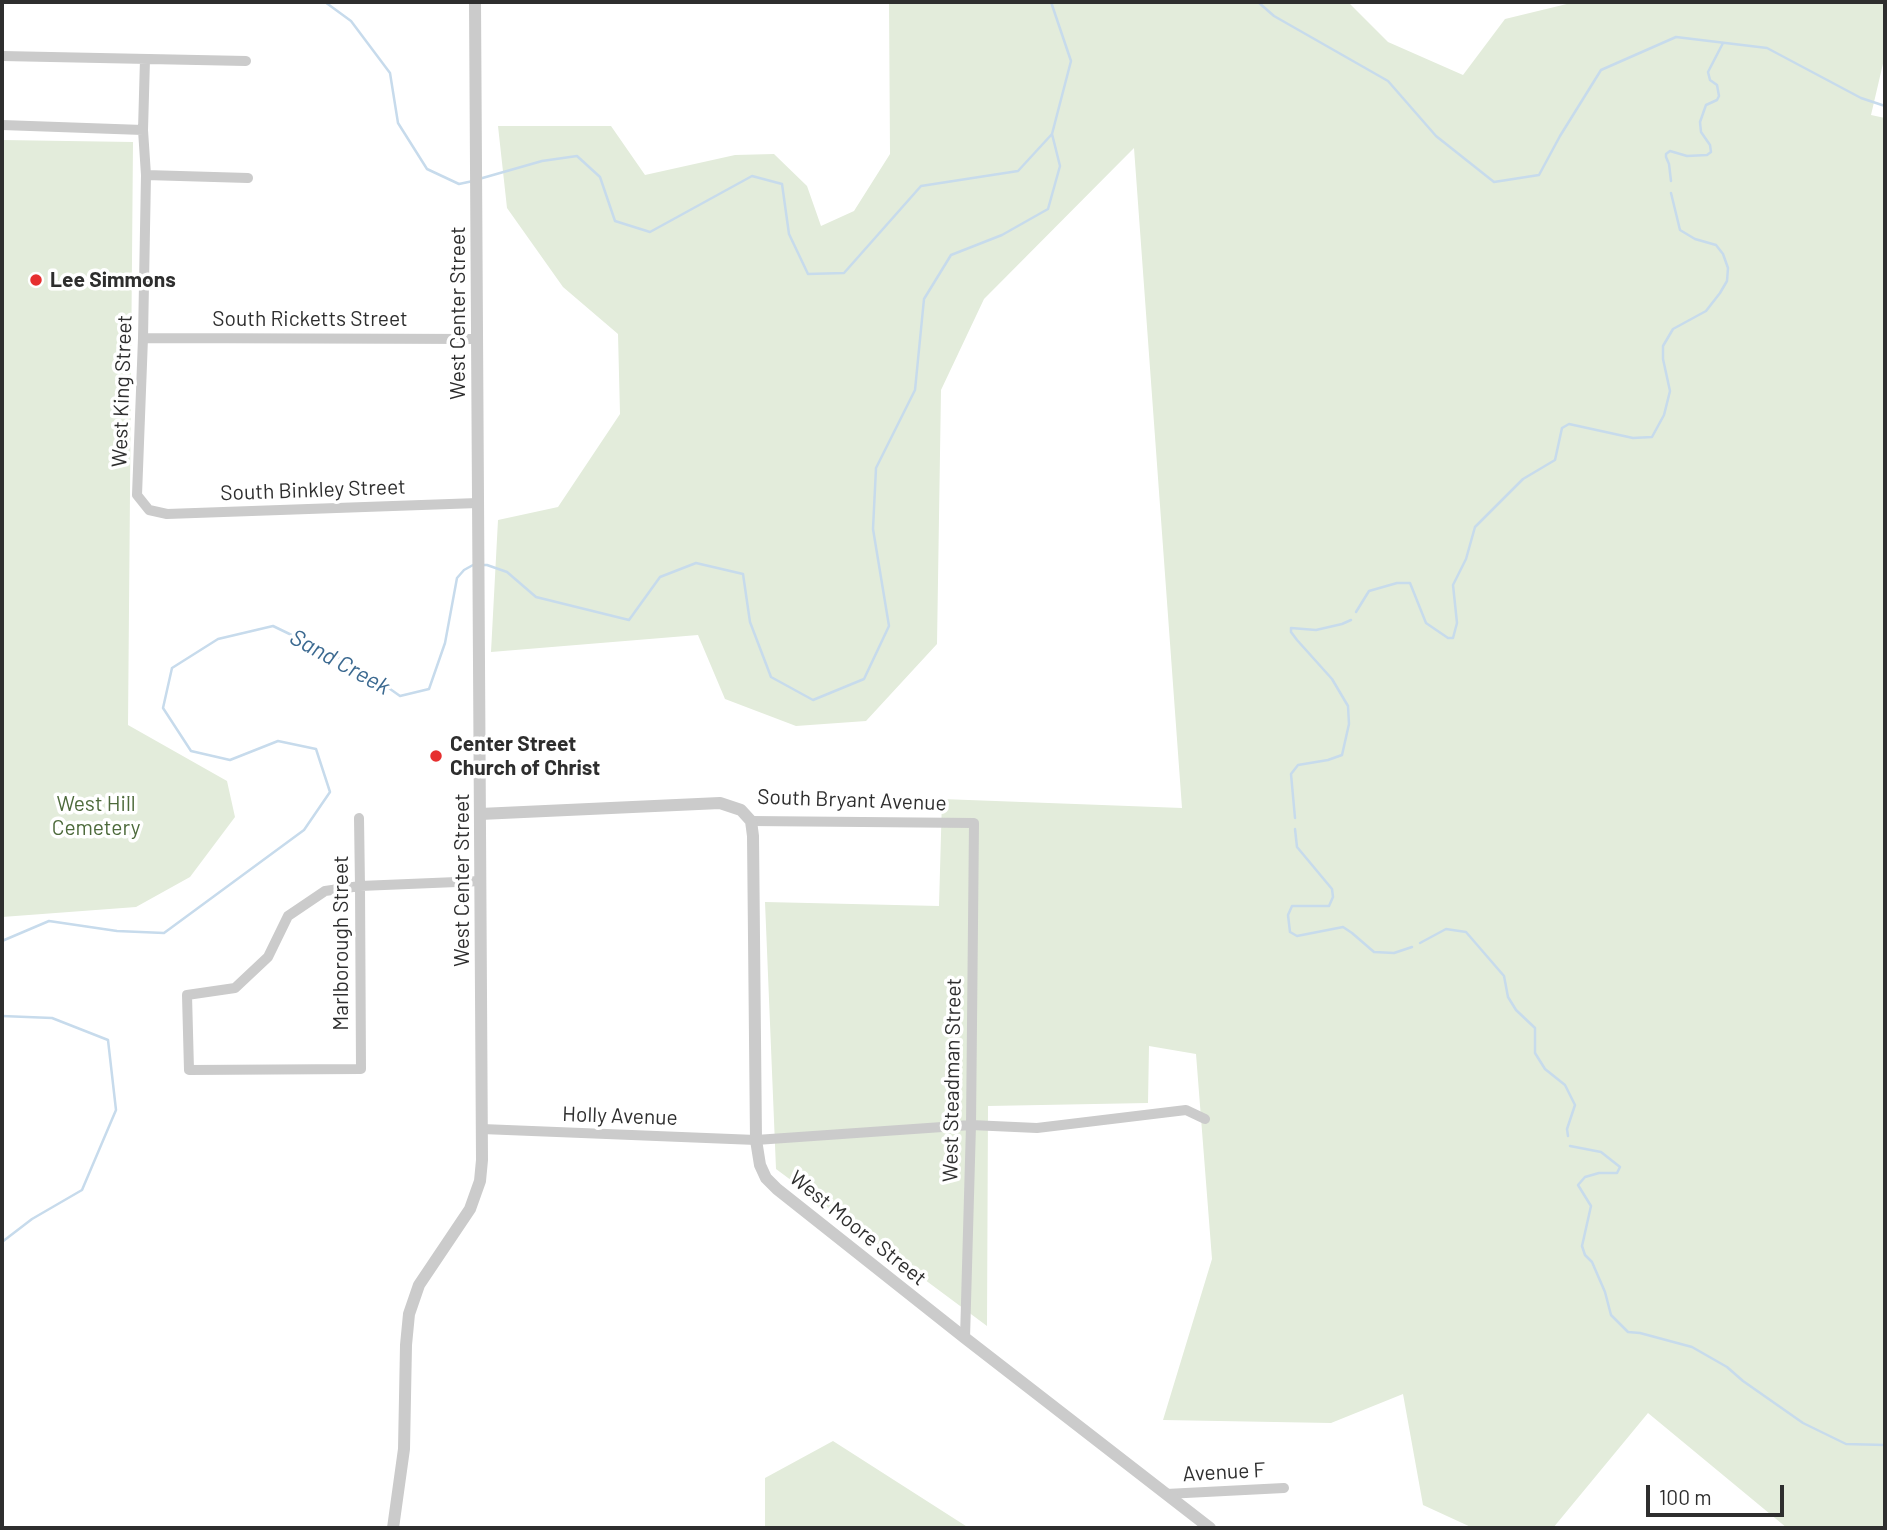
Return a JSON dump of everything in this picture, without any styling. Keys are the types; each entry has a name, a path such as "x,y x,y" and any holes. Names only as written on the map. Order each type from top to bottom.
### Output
{"street":[{"name":"West Center Street","path":"393,1528 404,1449 409,1314 419,1285 470,1209 480,1181 481,814 475,2"},
{"path":"2,56 246,61"},
{"name":"West King Street","path":"145,59 143,130 146,175 137,495 149,510"},
{"path":"2,125 143,130"},
{"path":"146,175 248,178"},
{"name":"South Ricketts Street","path":"143,338 477,339"},
{"name":"South Binkley Street","path":"149,510 167,514 478,503"},
{"name":"South Bryant Avenue","path":"481,814 720,803 741,810 751,821 974,823"},
{"name":"Marlborough Street","path":"359,818 360,886 361,1069 189,1070 187,995 235,988 268,957 288,916 325,891 360,886"},
{"name":"West Moore Street","path":"751,821 757,1140 760,1165 766,1178 965,1338 1210,1528"},
{"name":"West Steadman Street","path":"965,1338 971,1125 974,823"},
{"path":"360,886 481,881"},
{"name":"Holly Avenue","path":"482,1129 757,1140 971,1125 1037,1128 1186,1110 1205,1119"},
{"name":"Avenue F","path":"1166,1494 1284,1488"}],"green space":[{"path":"889,2 1348,2 1388,42 1463,75 1505,19 1575,2 1885,4 1885,55 1871,115 1885,118 1885,1528 1787,1528 1648,1413 1553,1528 1473,1528 1423,1505 1403,1394 1331,1423 1163,1420 1212,1259 1196,1054 1149,1046 1148,1103 988,1106 987,1326 776,1169 765,902 939,906 942,799 1182,808 1134,148 984,299 941,390 937,644 866,721 796,726 725,699 698,635 491,652 498,520 558,507 620,414 618,334 563,287 507,208 498,126 611,126 645,175 735,155 774,154 807,186 821,226 854,211 890,154"},
{"name":"West Hill Cemetery","path":"2,140 133,142 128,725 227,781 235,817 190,877 136,907 2,917"},
{"path":"833,1441 969,1528 765,1528 765,1478"}],"waterway":[{"path":"325,2 351,21 390,73 398,123 427,169 459,184 473,181"},
{"path":"479,179 542,161 577,156 600,177 615,221 650,232 752,176 782,184 789,234 808,274 844,273 921,186 1018,171 1052,134 1071,61 1051,2"},
{"path":"1258,2 1274,16 1388,81 1436,136 1494,182 1539,175 1601,70 1676,37 1767,48 1861,98 1885,106"},
{"path":"1671,181 1666,157 1670,151 1687,156 1707,155 1711,152 1710,145 1701,132 1700,122 1706,105 1717,100 1719,96 1717,85 1710,80 1708,72 1723,43"},
{"name":"Sand Creek","path":"483,565 507,572 536,597 629,620 660,577 696,563 743,574 750,622 771,677 813,700 864,679 889,626 873,529 876,468 915,390 924,299 951,255 1002,235 1048,209 1060,166 1052,134"},
{"path":"1356,612 1369,591 1397,583 1410,583 1426,623 1448,638 1453,638 1457,623 1453,585 1466,559 1475,527 1523,479 1555,460 1562,428 1569,424 1633,438 1652,437 1664,415 1670,391 1663,346 1673,329 1706,311 1727,281 1728,268 1716,245 1695,239 1680,230 1671,193"},
{"name":"Sand Creek","path":"2,941 49,921 117,931 164,933 304,830 330,792 316,749 278,741 230,760 191,751 163,708 172,668 218,639 273,626 362,669 400,696 429,689 445,643 457,578 473,565"},
{"path":"1295,818 1291,774 1298,765 1342,755 1349,724 1348,706 1332,679 1297,640 1291,628 1316,630 1351,620"},
{"path":"1295,829 1297,847 1332,889 1333,897 1329,906 1292,906 1288,915 1290,932 1297,936 1343,927 1374,952 1394,953 1412,947"},
{"path":"1420,943 1446,929 1466,932 1504,976 1508,997 1516,1010 1535,1028 1535,1053 1545,1069 1565,1085 1575,1105 1567,1129 1568,1136"},
{"name":"Sand Creek","path":"2,1016 52,1018 108,1040 116,1110 82,1190 32,1219 2,1242"},
{"path":"1570,1146 1601,1152 1620,1167 1617,1173 1599,1173 1585,1177 1578,1185 1591,1206 1582,1246 1585,1255 1592,1262 1605,1292 1611,1315 1628,1332 1692,1347 1727,1367 1803,1423 1846,1444 1885,1445"}],"place":[{"name":"Lee Simmons","path":"36,280"},
{"name":"Center Street Church of Christ","path":"436,756"}]}
